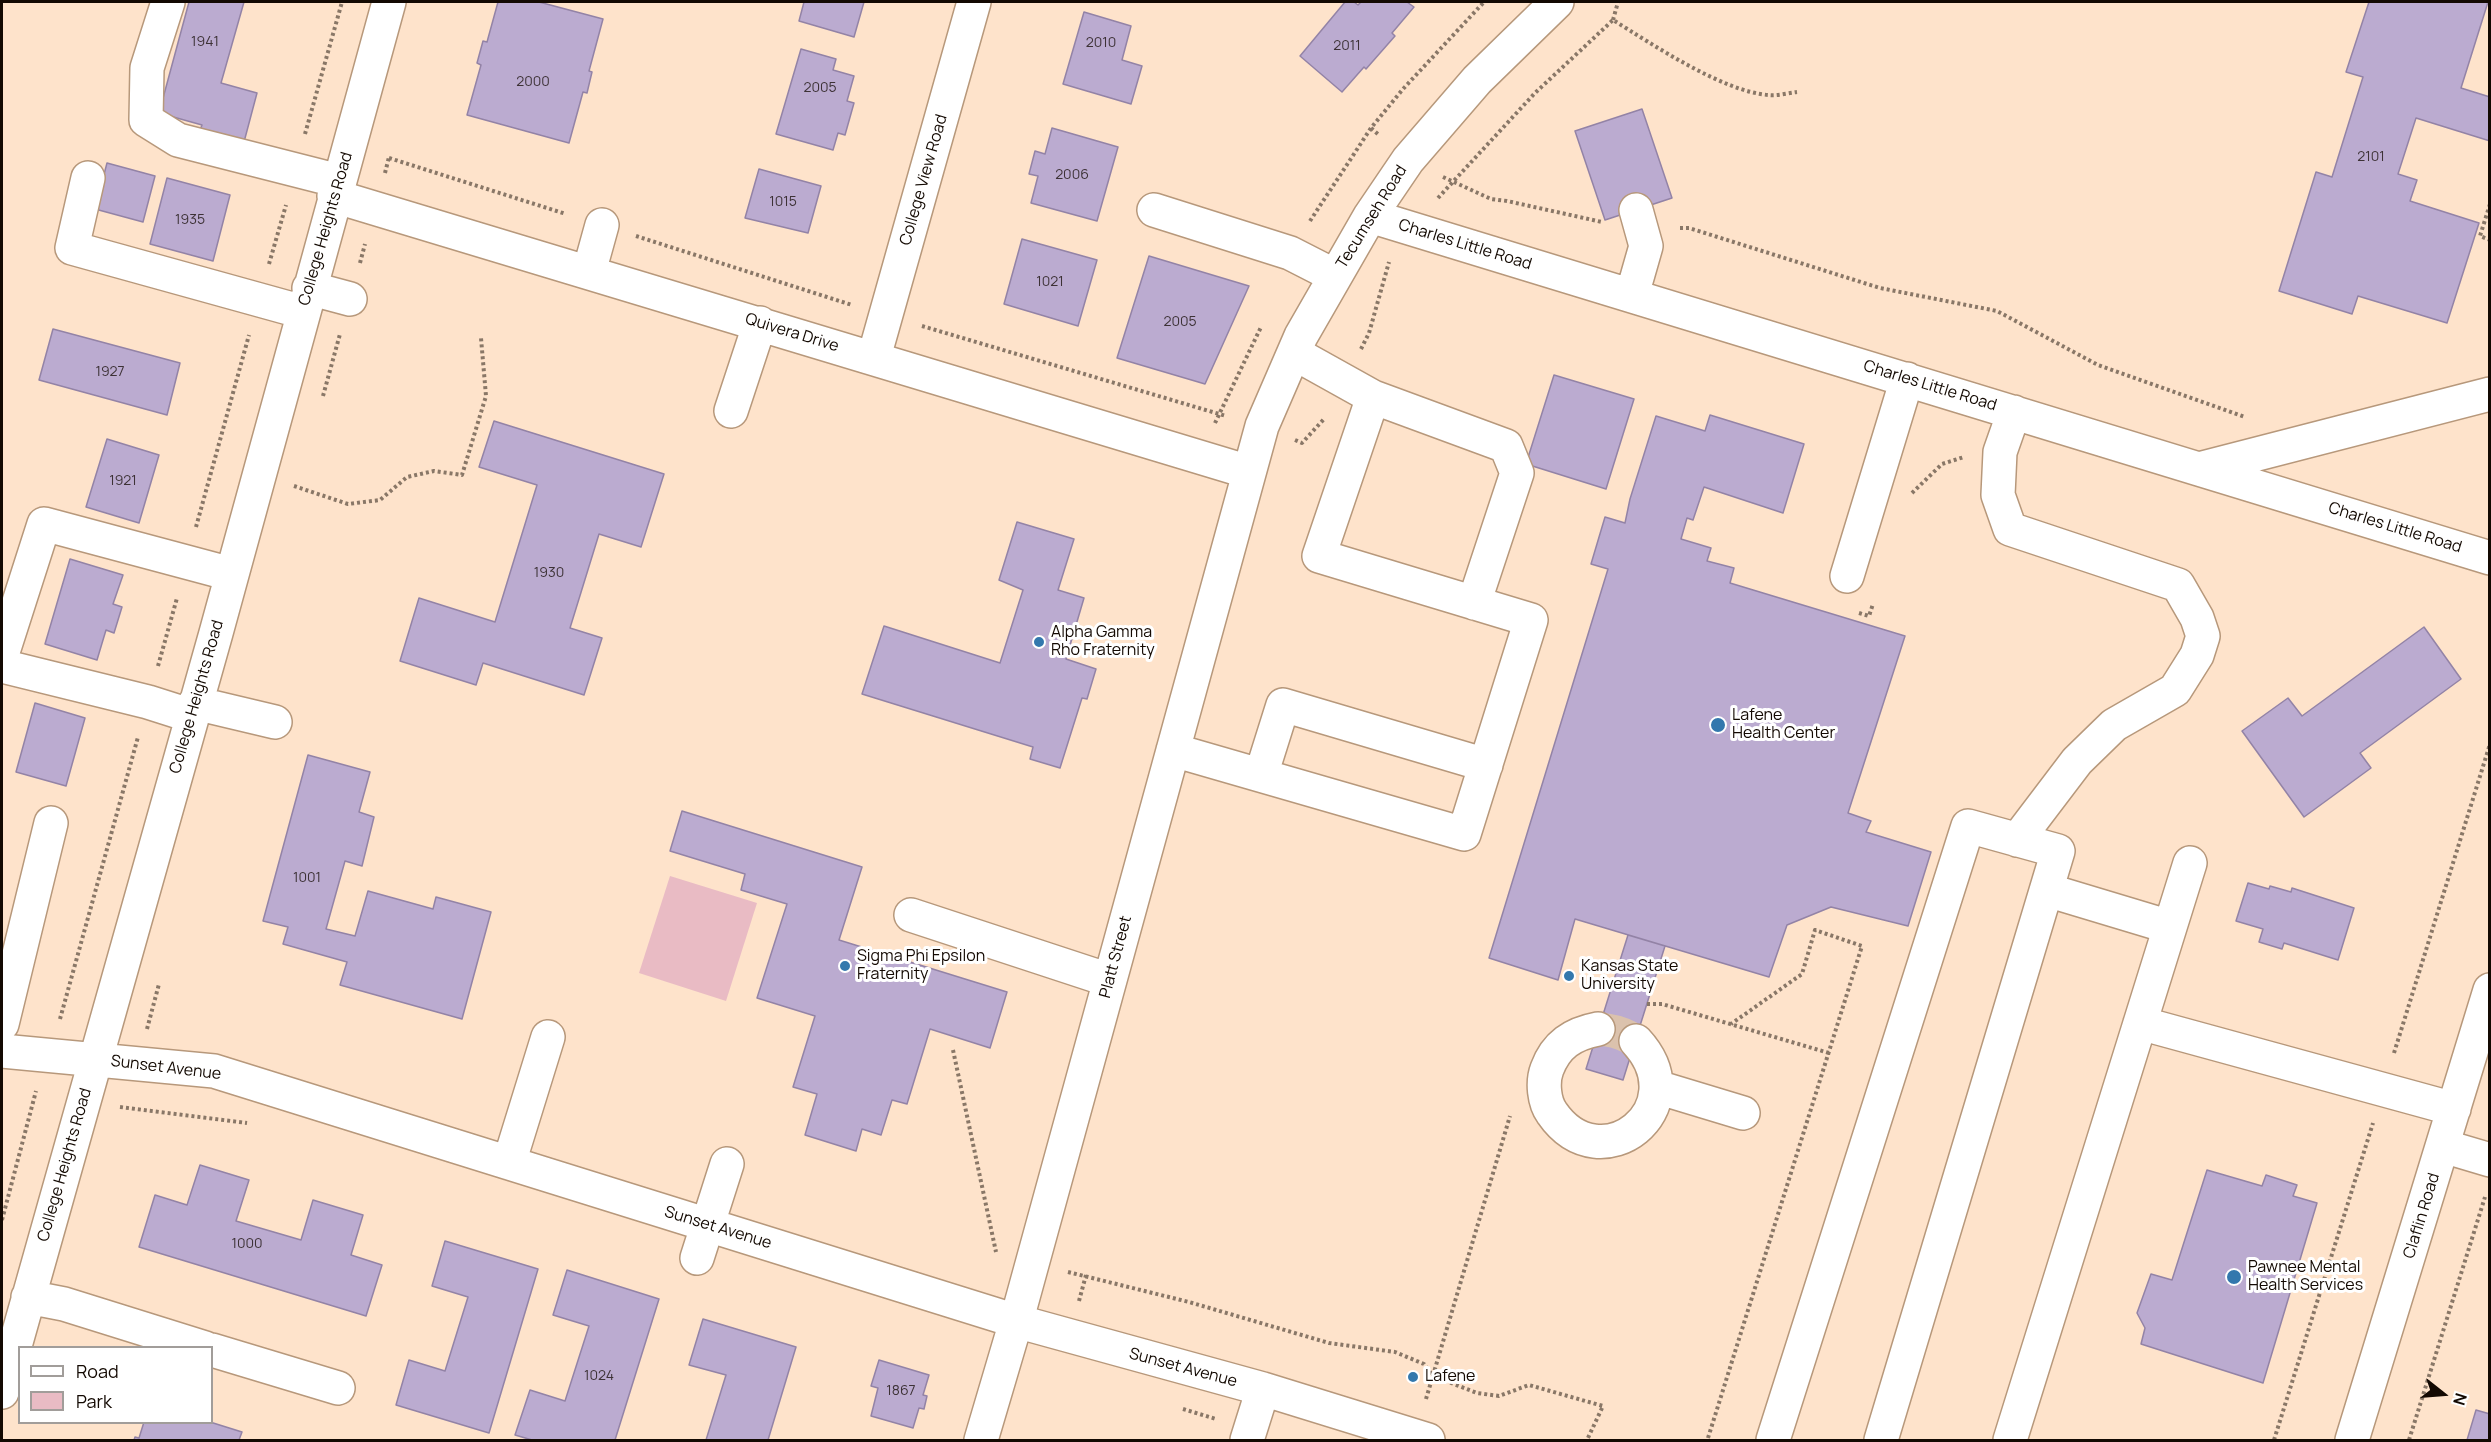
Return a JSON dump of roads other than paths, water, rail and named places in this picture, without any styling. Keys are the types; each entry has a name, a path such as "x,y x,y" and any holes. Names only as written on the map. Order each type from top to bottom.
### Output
{"street":[{"name":"Quivera Drive","path":"168,2 147,68 146,120 178,140 337,189 589,272 1250,472"},
{"name":"College Heights Road","path":"2,1394 389,2"},
{"name":"College View Road","path":"874,357 974,2"},
{"name":"Tecumseh Road","path":"1250,472 1262,426 1301,336 1370,216 1408,160 1477,80 1557,2"},
{"path":"88,178 72,248 306,300 350,299"},
{"path":"1154,210 1290,253 1335,276"},
{"name":"Charles Little Road","path":"1370,216 2490,558"},
{"path":"1632,295 1646,246 1639,220"},
{"path":"589,272 602,225"},
{"path":"731,411 760,323"},
{"path":"1294,353 1373,397 1506,446 1517,473 1474,603"},
{"path":"1847,576 1907,379"},
{"path":"2199,468 2490,394"},
{"path":"1173,750 1464,834 1532,620 1319,556 1373,397"},
{"path":"2014,412 2000,452 1998,495 2010,529 2178,585 2197,618 2203,636 2197,655 2175,690 2114,725 2077,761 2017,840"},
{"name":"Platt Street","path":"981,1440 1018,1315 1250,472"},
{"path":"2,655 44,524 231,574"},
{"path":"2,666 148,702 275,722"},
{"path":"1261,775 1283,705 1486,765"},
{"path":"2,1024 51,823"},
{"path":"1773,1440 1968,825 2058,851 1881,1440"},
{"path":"2010,1440 2190,863"},
{"path":"2047,890 2170,927"},
{"path":"911,915 1110,980"},
{"name":"Claflin Road","path":"2352,1440 2490,990"},
{"path":"2140,1023 2454,1109"},
{"path":"1598,1029 1580,1032 1564,1042 1552,1056 1545,1073 1544,1092 1549,1110 1560,1125 1575,1136 1592,1141 1611,1141 1628,1135 1642,1124 1653,1107 1657,1088 1655,1070 1648,1054 1636,1041"},
{"path":"509,1163 548,1037"},
{"name":"Sunset Avenue","path":"2,1051 214,1071 708,1225 1018,1315 1421,1438"},
{"path":"1657,1088 1743,1113"},
{"path":"2443,1146 2490,1160"},
{"path":"697,1258 728,1164"},
{"path":"28,1297 64,1304 202,1346"},
{"path":"213,1350 338,1388"},
{"path":"1247,1440 1263,1389"},
{"path":"2,1394 18,1400"}],"tunnel":[{"path":"1598,1029 1618,1032 1636,1041"}],"place":[{"name":"Alpha Gamma Rho Fraternity","path":"1039,642"},
{"name":"Lafene Health Center","path":"1718,725"},
{"name":"Sigma Phi Epsilon Fraternity","path":"845,966"},
{"name":"Kansas State University","path":"1569,976"},
{"name":"Pawnee Mental Health Services","path":"2234,1277"},
{"name":"Lafene","path":"1413,1377"}]}
